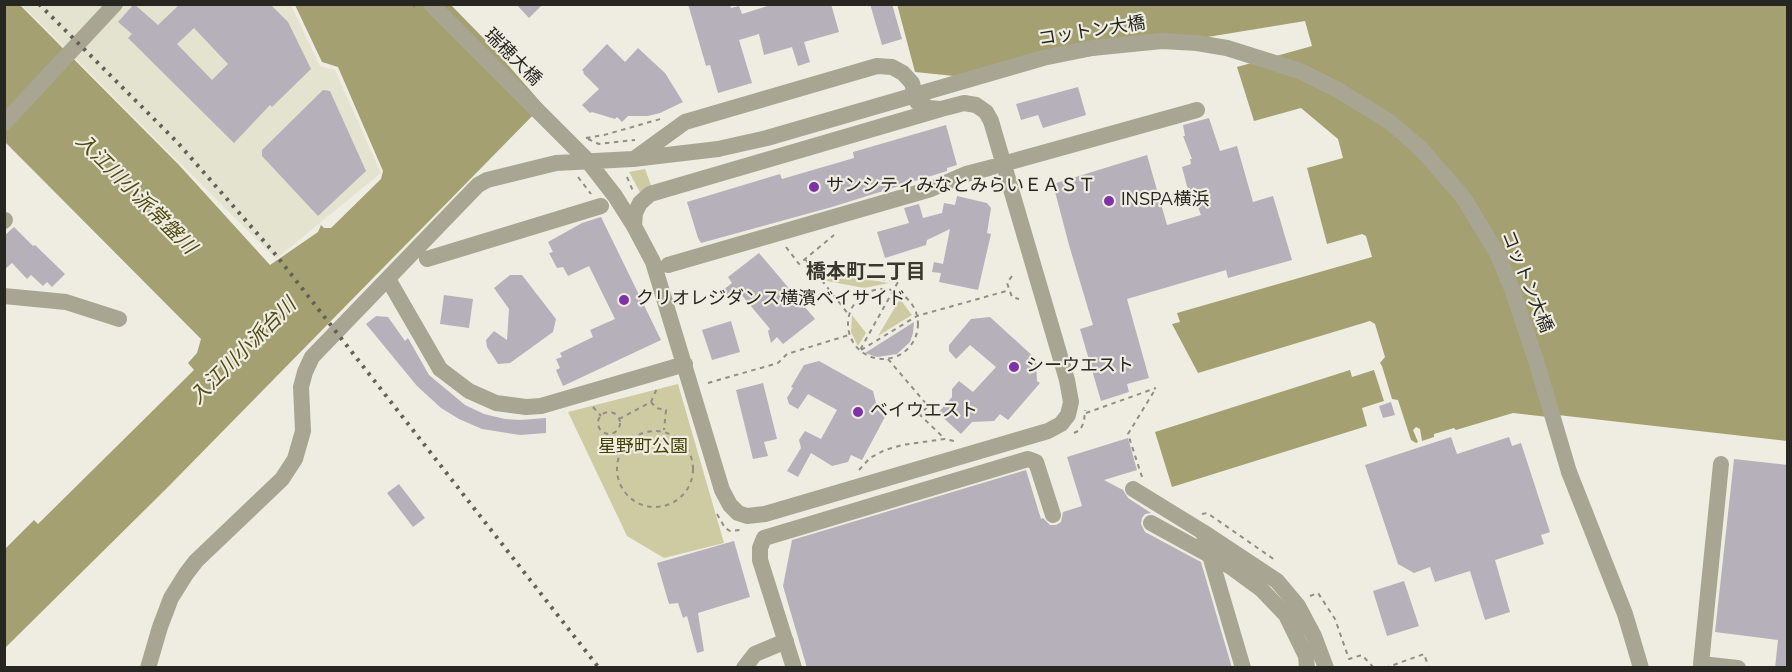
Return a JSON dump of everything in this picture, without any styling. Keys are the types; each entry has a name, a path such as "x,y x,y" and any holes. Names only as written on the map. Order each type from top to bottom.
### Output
{"street":[{"path":"4,123 115,4"},
{"name":"瑞穂大橋","path":"425,9 541,114 581,166 615,196 653,262 724,496 732,508 747,516 765,514 1048,431 1064,422 1068,415 1071,402 1067,380 991,121 984,110 972,104 964,103 941,110"},
{"name":"コットン大橋","path":"148,668 171,598 196,561 282,479 295,459 303,431 302,387 309,364 336,331 478,185 488,180 543,165 581,166 718,149 767,138 1042,58 1092,48 1162,41 1227,48 1300,71 1338,90 1390,122 1421,149 1463,197 1497,254 1512,289 1569,472 1625,614 1641,668"},
{"path":"633,159 685,122 878,66 892,67 903,73 912,83 917,102 929,108 941,110"},
{"path":"902,121 917,102"},
{"path":"634,226 635,213 640,203 650,194 941,110"},
{"path":"1011,162 1197,110"},
{"path":"668,265 931,189 958,177 993,167"},
{"path":"427,259 601,206"},
{"path":"388,279 440,369 459,385 489,401 510,406 541,406 685,364"},
{"path":"4,296 66,302 119,319"},
{"path":"794,668 760,560 760,548 764,538 1028,459 1036,462 1053,515"},
{"path":"1721,464 1701,664 1738,668"},
{"path":"1133,489 1277,581 1298,606 1314,636 1326,668"},
{"path":"1151,523 1231,567 1261,589 1286,615 1306,656 1307,668"},
{"path":"1203,532 1243,668"},
{"path":"744,668 755,654 786,641"}],"path":[{"path":"412,4 425,9"},
{"path":"603,152 602,144 604,135 584,137 602,144 637,139"},
{"path":"581,166 601,206"},
{"path":"627,177 636,198"},
{"path":"774,234 799,264 834,235"},
{"path":"805,259 849,315"},
{"path":"810,265 898,282 860,350"},
{"path":"1012,276 1007,283 1012,297 1018,299"},
{"path":"879,288 894,290 912,304 917,316 918,327 913,342 902,354 888,359 871,357 860,350 849,335 849,315 853,304 864,294 879,288"},
{"path":"860,350 917,316 1010,290"},
{"path":"704,377 707,384 778,363 787,354 849,335"},
{"path":"888,359 928,406 920,415 945,439"},
{"path":"619,419 651,402 658,389 659,371"},
{"path":"1073,433 1080,430 1086,413 1156,388"},
{"path":"651,402 656,408 666,410 664,431"},
{"path":"604,414 614,414 619,419 619,426 613,433 607,434 599,428 599,418 604,414"},
{"path":"652,430 664,431 676,436 685,445 691,456 692,475 685,493 675,501 663,506 651,507 639,504 628,496 617,475 617,462 621,450 629,440 639,434 652,430"},
{"path":"857,475 860,467 870,458 885,450 916,441 945,439 960,442"},
{"path":"955,447 966,444"},
{"path":"1385,668 1424,654 1429,668"}],"shaded area":[{"path":"22,5 291,5 320,66 335,70 381,173 276,259"}],"green space":[{"path":"645,169 652,188 641,194 629,172"},
{"path":"819,271 889,283 864,288 827,281"},
{"path":"900,299 912,315 878,336"},
{"path":"852,315 866,333 858,346 851,332"},
{"name":"星野町公園","path":"678,384 724,543 664,558 627,536 568,412"}],"water":[{"path":"897,4 1787,5 1787,441 1549,414 1548,417 1513,413 1434,434 1434,437 1422,441 1420,429 1416,427 1413,430 1418,442 1416,443 1411,440 1398,400 1392,399 1380,363 1385,357 1375,324 1370,321 1198,373 1172,324 1180,322 1177,313 1372,257 1366,236 1362,234 1327,244 1307,168 1343,158 1338,139 1301,108 1254,121 1237,67 1312,46 1305,21 964,77 915,72"},
{"path":"5,5 20,5 179,165 270,265 318,232 321,225 324,228 331,228 381,179 383,171 338,67 322,62 295,5 451,5 495,50 543,105 166,489 5,648 5,549 34,520 38,524 194,370 188,363 197,353 201,339 5,142"},
{"path":"1350,370 1352,377 1374,370 1384,401 1362,408 1367,426 1172,487 1155,432"}],"building":[{"path":"134,4 158,25 180,4 270,4 288,22 311,69 272,107 270,105 234,143 128,38 132,34 118,22","holes":["194,28 228,64 212,80 177,44"]},
{"path":"516,4 543,4 529,18"},
{"path":"688,4 730,4 731,8 739,6 742,14 774,4 831,4 839,32 804,42 810,62 798,66 792,47 764,55 759,34 739,40 752,83 718,93 710,65 706,66"},
{"path":"870,4 892,4 902,39 882,45"},
{"path":"607,44 625,62 638,48 665,73 683,102 660,113 648,116 628,116 622,122 617,117 615,119 590,113 582,105 599,89 582,70"},
{"path":"1078,87 1086,115 1043,128 1038,115 1021,120 1016,104"},
{"path":"323,90 330,91 366,171 318,216 262,156 262,150"},
{"path":"1209,118 1220,151 1237,146 1253,202 1273,196 1292,260 1228,278 1226,270 1127,299 1149,378 1127,384 1129,392 1101,401 1080,329 1093,325 1053,184 1147,155 1167,225 1201,215 1193,194 1189,194 1182,167 1191,164 1190,159 1192,159 1183,136 1185,136 1183,125"},
{"name":"サンシティみなとみらいＥＡＳＴ","path":"946,125 957,165 947,168 947,171 832,207 701,243 698,238 687,202 780,174 782,179 854,158 853,152"},
{"path":"957,196 987,203 991,208 987,233 991,234 978,290 939,282 941,273 932,272 934,262 943,264 950,229 927,240 926,245 885,258 877,232 909,223 904,208 919,204 923,218 942,213 944,203 955,205"},
{"name":"クリオレジダンス横濱ベイサイド","path":"601,217 661,340 563,386 556,370 560,368 556,359 562,357 560,353 593,337 590,330 615,319 589,266 568,276 563,267 557,268 549,253 553,252 548,242 582,223"},
{"path":"14,227 65,274 52,287 47,282 43,286 31,275 27,279 12,263 4,270 4,236"},
{"path":"759,253 815,319 783,344 777,337 771,343 768,331 770,329 740,293 732,300 723,290 732,283 728,277"},
{"path":"510,275 522,275 556,319 553,332 510,363 498,364 487,347 486,340 494,331 507,340 509,309 494,288"},
{"path":"444,295 473,299 469,328 440,324"},
{"path":"376,316 388,317 405,341 408,338 429,375 465,405 484,414 505,419 546,418 546,433 520,435 482,429 441,408 417,386 366,324"},
{"name":"シーウエスト","path":"990,317 1036,359 1037,381 1040,383 1008,420 1000,414 994,421 972,422 961,434 938,413 952,397 952,389 959,381 973,392 996,367 970,345 956,359 949,351 949,345 971,319"},
{"path":"731,321 740,352 712,360 702,330"},
{"path":"914,322 910,342 897,354 877,357 865,353"},
{"name":"ベイウエスト","path":"819,361 873,391 878,411 886,415 862,460 851,455 848,462 832,466 811,453 798,477 787,471 801,448 799,440 805,431 821,439 837,410 808,394 798,409 789,404 787,398 793,388 791,387 804,365"},
{"path":"763,383 777,439 764,442 768,456 753,459 736,390"},
{"path":"1391,402 1395,415 1383,418 1379,406"},
{"path":"1451,437 1457,454 1509,437 1512,446 1521,443 1550,532 1541,535 1544,544 1495,560 1510,612 1485,620 1470,571 1435,582 1430,567 1414,573 1398,564 1365,465"},
{"path":"1128,438 1137,470 1104,480 1123,490 1128,498 1151,513 1145,514 1142,518 1141,524 1145,532 1201,562 1232,668 807,668 783,586 792,540 1026,470 1041,519 1043,518 1050,525 1056,525 1061,522 1063,512 1082,506 1067,457"},
{"path":"1734,459 1788,465 1788,668 1775,668 1778,640 1715,632"},
{"path":"399,484 425,518 413,527 387,493"},
{"path":"734,541 750,597 698,613 704,651 697,653 687,616 683,618 678,603 669,604 657,563"},
{"path":"1404,581 1419,626 1387,636 1373,591"}],"railway":[{"path":"39,4 178,143 276,255 599,668"}],"place":[{"name":"サンシティみなとみらいＥＡＳＴ","path":"814,187"},
{"name":"INSPA横浜","path":"1109,201"},
{"name":"クリオレジダンス横濱ベイサイド","path":"624,300"},
{"name":"シーウエスト","path":"1014,367"},
{"name":"ベイウエスト","path":"858,412"}],"district":[{"name":"橋本町二丁目","path":"866,273"}],"water label":[{"name":"入江川小派常盤川","path":"135,195"},
{"name":"入江川小派台川","path":"244,352"}]}
